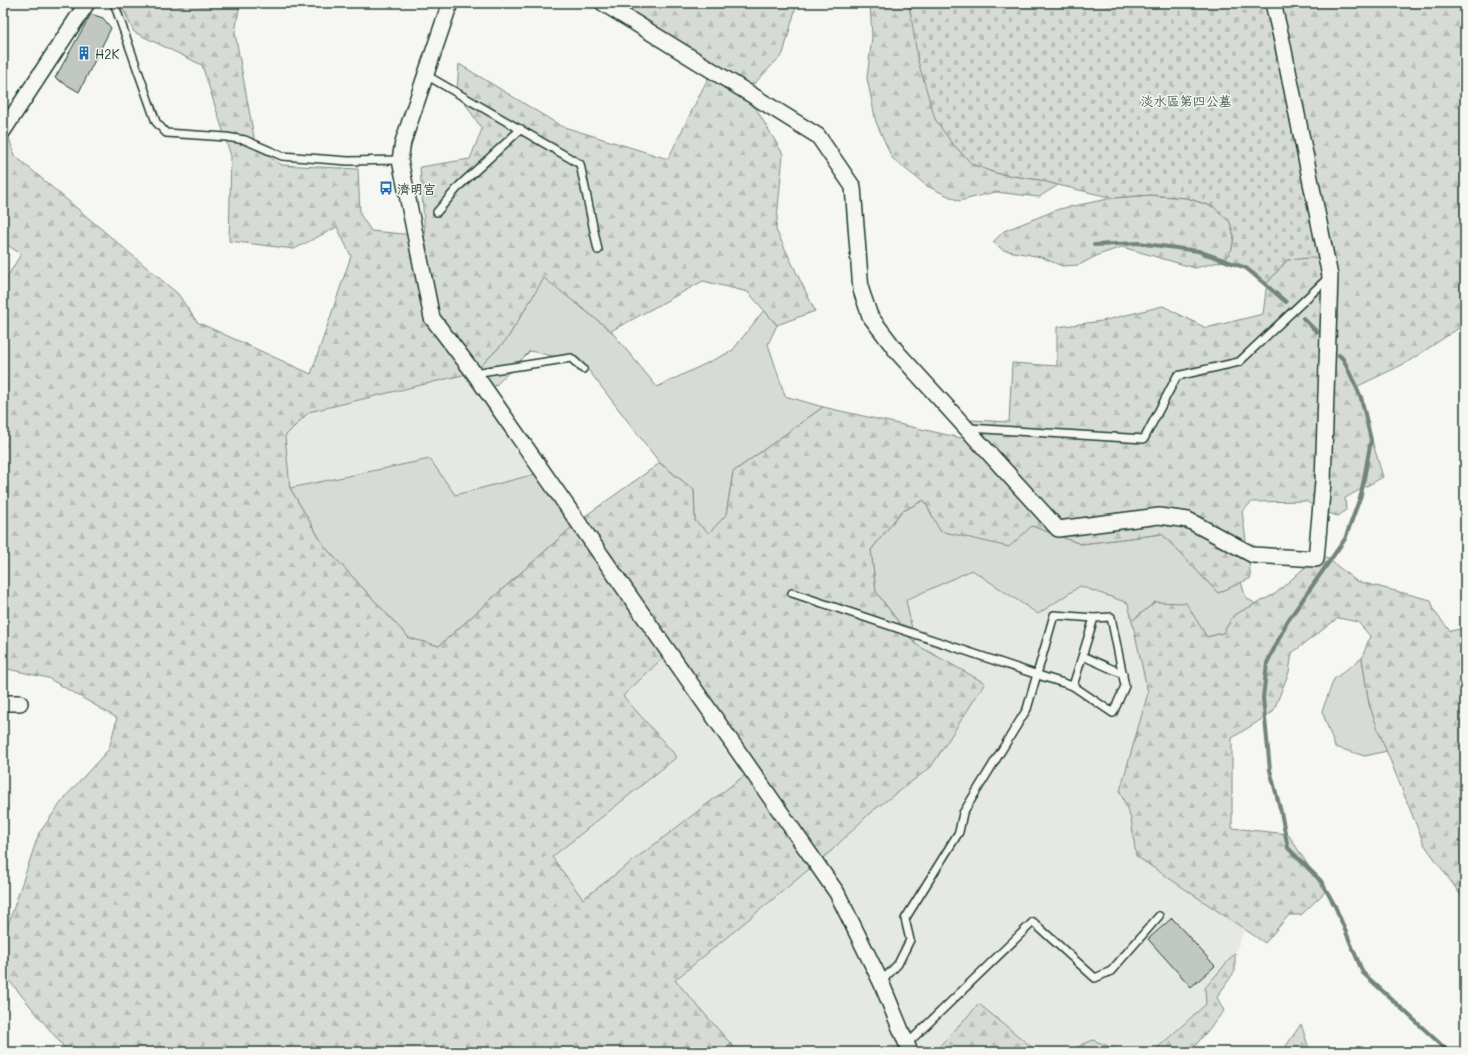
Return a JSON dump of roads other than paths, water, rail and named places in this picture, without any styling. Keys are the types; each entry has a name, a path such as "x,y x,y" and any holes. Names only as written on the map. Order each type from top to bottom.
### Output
{"street":[{"path":"3,131 88,3"},
{"path":"450,3 403,142 400,160 432,318 474,373 837,893 881,982 909,1048"},
{"path":"603,3 818,136 853,187 861,290 870,316 898,354 1058,529 1159,516 1188,520 1253,555 1316,559 1323,482 1330,276 1273,3"},
{"path":"3,703 20,703"}],"lane":[{"path":"114,3 156,122 166,133 226,137 245,140 282,156 348,161 400,160"},
{"path":"426,75 580,164 598,250"},
{"path":"437,212 460,185 521,129"},
{"path":"967,428 1144,439 1177,376 1239,362 1330,276"},
{"path":"474,373 571,358 583,369"},
{"path":"792,593 1038,675 1073,686 1113,713 1125,686 1111,617 1094,618 1054,615 1038,675 1027,709 963,812 959,832 904,919 910,940 898,964 881,982"},
{"path":"1073,686 1094,618"},
{"path":"1082,656 1123,674"},
{"path":"909,1048 1033,922 1095,978 1111,971 1159,916"}],"waterway":[{"path":"1094,245 1139,243 1198,251 1246,268 1286,302"},
{"path":"1303,318 1317,332"},
{"path":"1339,355 1343,359 1361,397 1371,440 1361,495 1345,539 1287,622 1267,663 1263,698 1270,770 1281,812 1288,848 1321,881 1335,906 1363,973 1449,1052"}],"place":[{"name":"H2K","path":"84,53"},
{"name":"濟明宮","path":"386,188"}],"park label":[{"name":"淡水區第四公墓","path":"1186,100"}]}
